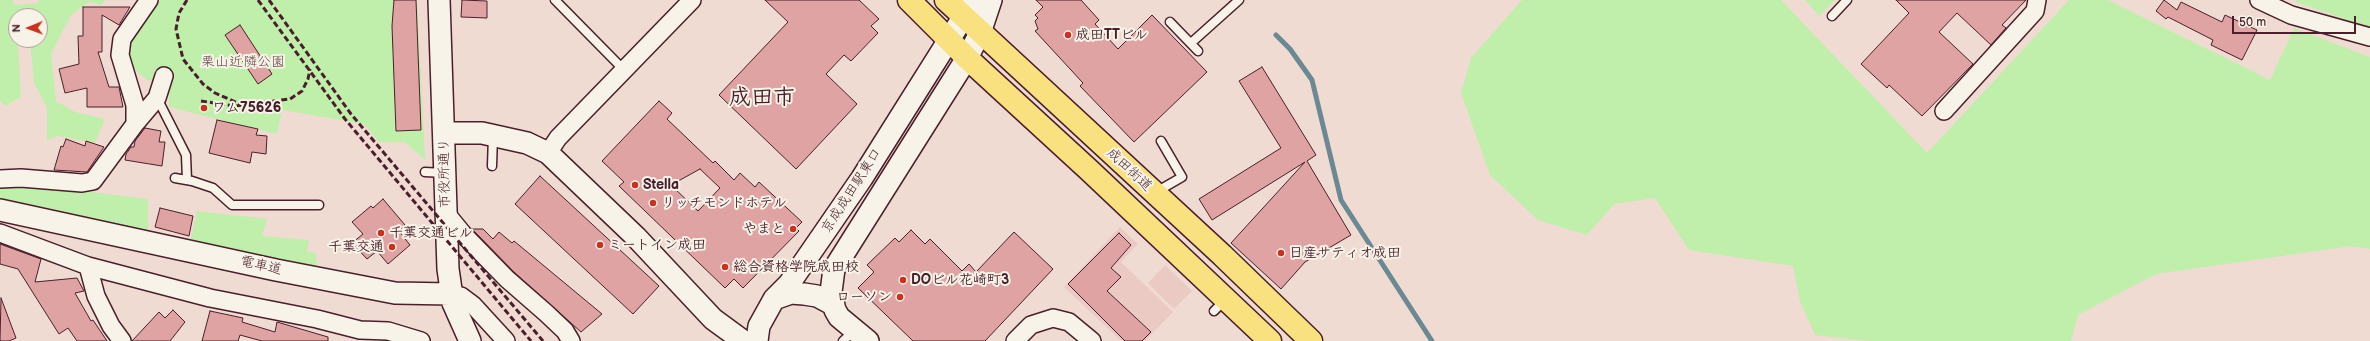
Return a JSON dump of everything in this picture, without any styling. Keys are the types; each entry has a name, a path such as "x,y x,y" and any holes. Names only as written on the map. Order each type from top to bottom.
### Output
{"highway":[{"name":"成田街道","path":"909,0 1220,305 1270,341"},
{"name":"成田街道","path":"946,0 968,9 980,33 1222,255 1310,341"}],"street":[{"path":"135,124 135,105 120,55 122,40 149,0"},
{"name":"市役所通り","path":"439,0 444,133 435,172 446,212 451,294 453,303 470,341"},
{"path":"548,153 558,138 692,0"},
{"name":"京成成田駅東口","path":"832,304 831,280 841,257 967,58 980,33 991,0"},
{"path":"1944,111 2035,12 2037,0"},
{"path":"2259,0 2280,5 2370,37"},
{"name":"京成成田駅東口","path":"757,341 759,326 770,306 809,257 862,178 968,9"},
{"path":"0,179 21,178 82,184 93,181 156,98 164,76"},
{"path":"444,133 482,133 527,143 548,153 636,237 713,319 735,339"},
{"name":"電車道","path":"0,210 276,270 395,293 451,294 461,296 473,305 506,341"},
{"path":"446,212 463,234 507,279 551,318 571,341"},
{"path":"0,232 88,266 210,298 317,319 360,330 388,331 421,341"},
{"path":"88,266 96,296 111,326 122,341"},
{"path":"713,319 727,321 740,326 752,324 770,306 791,293 804,294 817,296 832,304 839,317 856,337"},
{"path":"1015,341 1030,325 1053,318 1069,322 1092,341"}],"lane":[{"path":"555,0 624,70"},
{"path":"1191,44 1239,0"},
{"path":"1832,16 1847,0"},
{"path":"1170,22 1198,50"},
{"path":"156,98 186,155 187,180"},
{"path":"492,166 493,136"},
{"path":"1154,193 1182,177 1161,141"},
{"path":"175,178 213,188 232,205 319,205"}],"shaded area":[{"path":"1120,227 1138,244 1121,262 1173,312 1145,341 1121,341 1064,287"},
{"path":"1165,265 1192,291 1174,309 1148,283"}],"green space":[{"path":"0,0 13,0 14,5 38,3 39,0 105,0 101,5 89,2 71,15 51,54 56,101 75,112 105,119 95,143 58,136 47,140 47,108 34,83 31,48 48,48 48,8 8,8 8,48 18,48 21,97 5,106 0,100"},
{"name":"栗山近隣公園","path":"161,0 417,0 425,160 405,142 379,142 364,124 282,110 277,134 169,107 169,83 147,80 130,66 125,46"},
{"path":"1522,0 1781,0 1927,153 2069,0 2108,0 2270,80 2294,28 2370,57 2370,249 2351,246 2156,274 2078,315 2071,341 1869,341 1815,335 1800,301 1793,266 1689,250 1655,198 1614,204 1587,235 1538,220 1490,175 1461,93 1471,58"},
{"path":"1805,0 1835,0 1819,16"},
{"path":"2296,0 2370,0 2370,28 2296,2"},
{"path":"24,184 148,199 148,234 0,201 0,186"},
{"path":"197,211 267,219 262,236 309,240 307,252 316,253 317,266 190,242"}],"building":[{"path":"394,0 416,0 421,130 396,131 392,26"},
{"path":"462,0 487,1 487,18 461,17"},
{"path":"765,0 859,0 879,19 871,26 878,33 851,61 844,55 826,74 857,104 796,169 719,95 788,22"},
{"path":"1036,0 1081,0 1099,20 1095,24 1118,49 1152,15 1207,72 1134,142 1080,86 1083,83 1035,31 1038,29 1035,21 1038,18 1035,15 1043,7"},
{"path":"1896,0 2026,0 2002,25 2006,28 1991,45 1957,13 1939,32 1973,64 1922,116 1889,85 1887,88 1861,64 1909,13"},
{"path":"2164,0 2177,10 2181,2 2222,22 2225,15 2257,30 2242,60 2211,45 2213,40 2168,17 2166,19 2156,11"},
{"path":"83,7 130,7 119,25 102,15 102,52 98,52 109,87 119,87 123,107 87,107 87,88 65,93 59,69 79,64 78,36 83,36"},
{"path":"240,25 272,74 258,84 225,35"},
{"path":"1262,67 1316,155 1307,161 1351,235 1305,262 1281,289 1231,243 1305,162 1212,220 1199,199 1281,148 1239,81"},
{"path":"659,101 672,113 667,119 713,163 715,161 734,180 740,173 755,187 759,182 802,222 796,228 799,231 743,288 734,279 725,288 619,186 624,182 602,161","holes":["700,169 720,188 698,211 671,185"]},
{"path":"217,120 258,129 256,135 267,136 266,154 252,152 250,163 209,153"},
{"path":"145,128 161,131 159,142 165,142 162,166 125,160 126,154 131,147 134,147 135,141"},
{"path":"66,139 85,146 86,141 104,147 87,172 54,170 61,146 63,147"},
{"path":"540,176 659,286 633,314 515,204"},
{"name":"千葉交通ビル","path":"383,199 405,225 399,231 410,245 388,264 377,251 367,259 352,243 363,234 352,222 371,206 373,208"},
{"path":"160,208 193,216 189,236 155,227"},
{"path":"472,229 483,229 493,239 499,232 512,243 514,241 602,314 581,332 514,272"},
{"path":"911,230 925,244 930,239 962,271 969,264 976,272 1014,232 1053,269 985,341 913,341 858,288 874,272 867,265 895,238 899,242"},
{"path":"1119,233 1131,245 1111,268 1121,277 1107,291 1151,332 1142,341 1125,341 1068,284"},
{"path":"0,244 41,259 35,282 77,278 84,291 75,293 91,321 93,320 107,341 77,341 68,328 59,334 18,269 0,264"},
{"path":"1,298 16,338 9,341 0,341"},
{"path":"173,310 185,322 170,341 132,341 159,312 165,318"},
{"path":"210,311 243,318 242,322 275,332 277,322 328,337 328,341 262,341 240,335 238,341 202,341"}],"waterway":[{"path":"1276,35 1290,49 1312,80 1341,200 1432,341"}],"railway":[{"path":"187,0 179,13 176,29 183,59 203,84 215,93 240,104"},
{"path":"258,0 345,119 531,341"},
{"path":"269,0 351,114 543,341"},
{"path":"201,101 235,106 290,99 302,91 308,79 310,69"}],"place":[{"name":"成田TTビル","path":"1068,35"},
{"name":"ワム75626","path":"204,108"},
{"name":"Stella","path":"635,185"},
{"name":"リッチモンドホテル","path":"653,203"},
{"name":"やまと","path":"793,229"},
{"name":"千葉交通ビル","path":"381,233"},
{"name":"ミートイン成田","path":"600,245"},
{"name":"千葉交通","path":"392,247"},
{"name":"日産サティオ成田","path":"1281,253"},
{"name":"総合資格学院成田校","path":"725,267"},
{"name":"DOビル花崎町3","path":"903,280"},
{"name":"ローソン","path":"900,297"}],"district":[{"name":"成田市","path":"762,98"}]}
